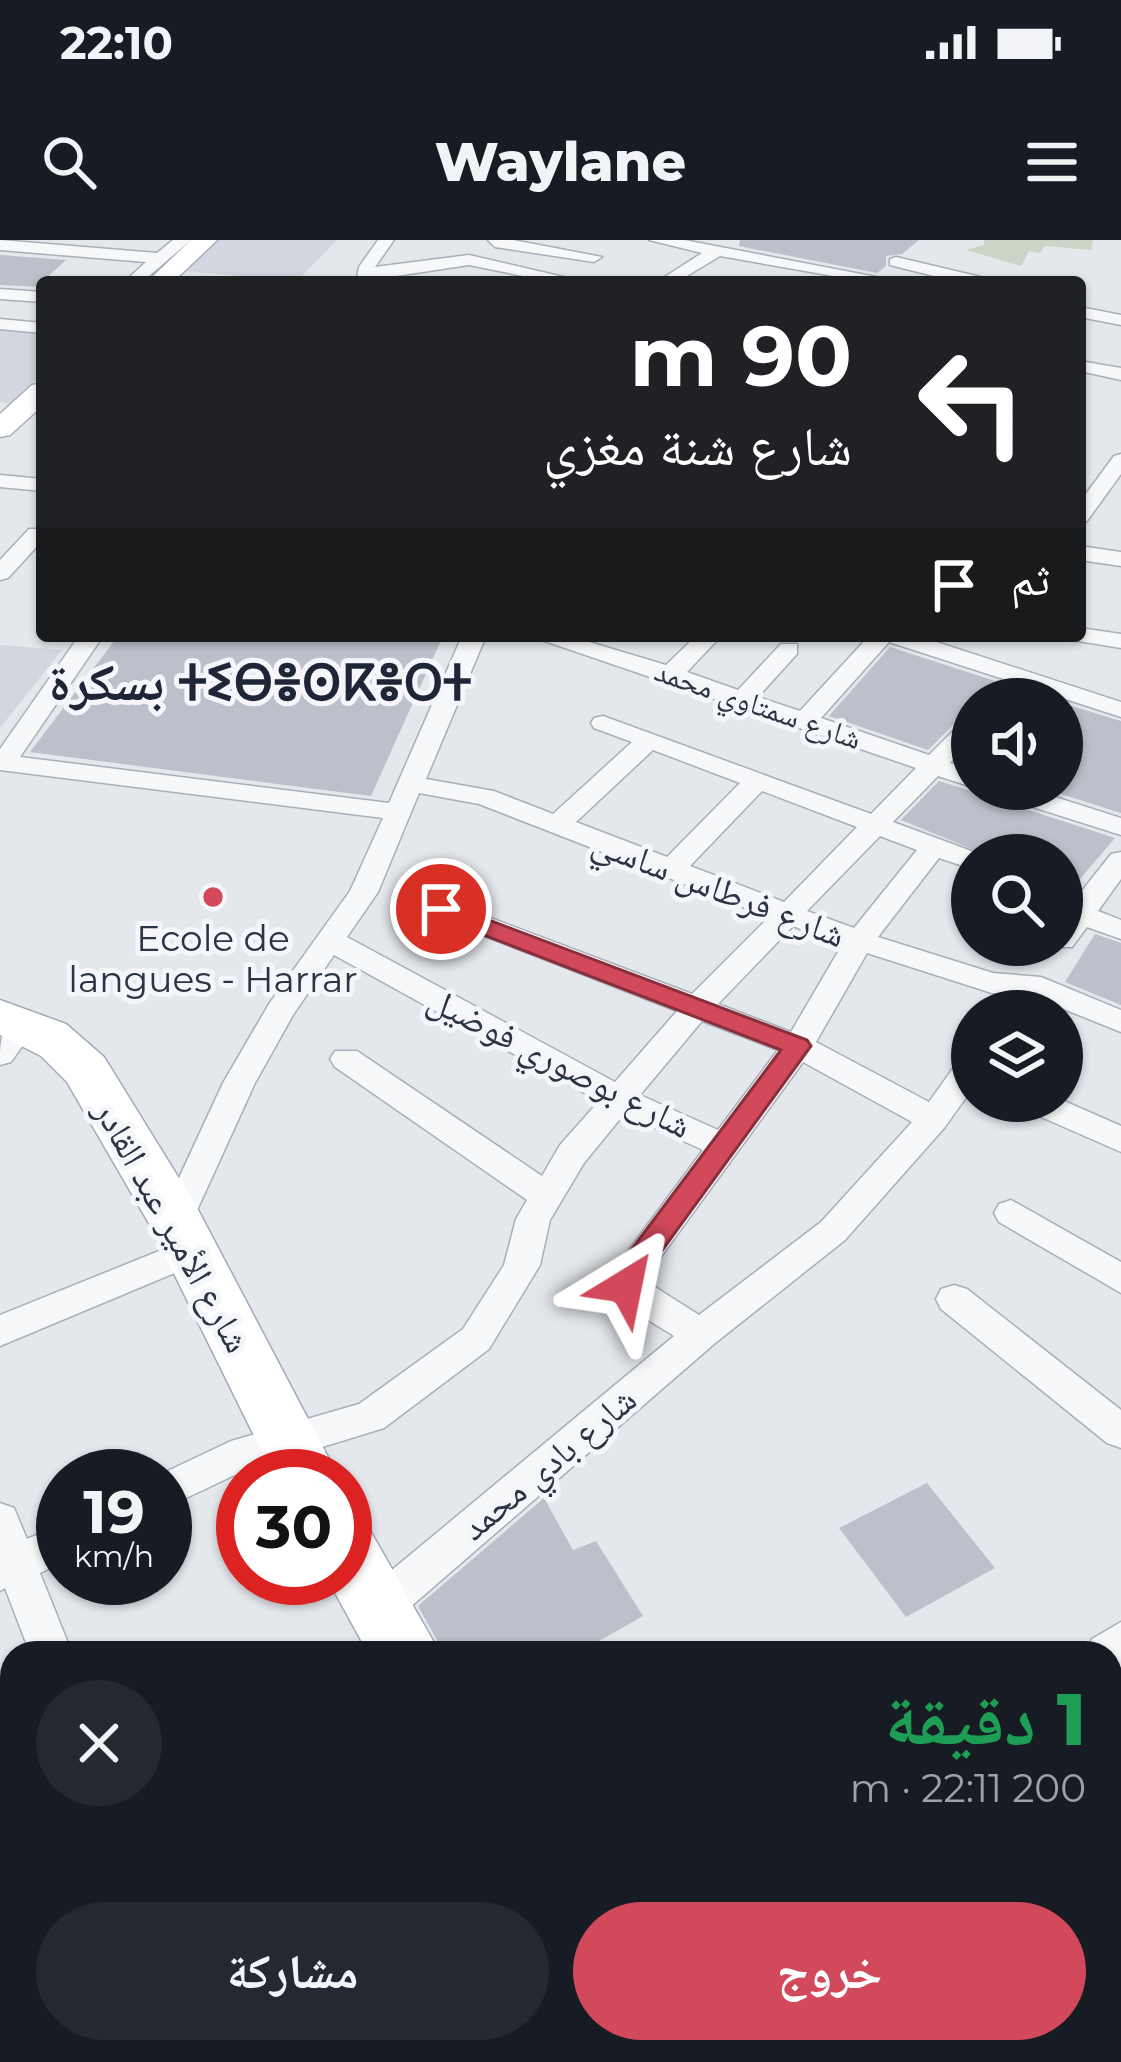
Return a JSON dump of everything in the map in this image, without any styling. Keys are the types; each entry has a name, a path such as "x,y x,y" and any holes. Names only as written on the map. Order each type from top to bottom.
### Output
{"main road":[{"name":"شارع الأمير عبد القادر","path":"8,1032 74,1053 183,1236 291,1449"},
{"path":"372,1599 394,1640"}],"street":[{"path":"153,271 180,240"},
{"path":"0,259 153,271 205,240"},
{"path":"366,276 386,240"},
{"path":"486,240 590,257 604,240"},
{"path":"657,240 717,250 743,247 860,276"},
{"path":"880,276 915,240"},
{"path":"0,245 107,254 153,271"},
{"path":"509,271 525,247"},
{"path":"675,276 717,250"},
{"path":"90,267 107,254"},
{"path":"370,276 457,260 540,276"},
{"path":"896,262 954,276"},
{"path":"0,280 36,283"},
{"path":"0,294 36,297"},
{"path":"1086,313 1121,320"},
{"path":"0,320 36,323"},
{"path":"1086,367 1121,374"},
{"path":"0,429 36,396"},
{"path":"1086,509 1121,460"},
{"path":"0,481 36,484"},
{"path":"0,573 36,535"},
{"path":"1086,554 1121,559"},
{"path":"1086,636 1121,641"},
{"path":"2,762 87,642"},
{"path":"0,1331 183,1236 239,1083 280,1011 364,892 471,642"},
{"name":"شارع سمتاوي محمد","path":"562,642 951,772"},
{"path":"670,675 703,642"},
{"path":"806,720 877,642"},
{"path":"912,642 1022,678"},
{"path":"742,700 789,649"},
{"path":"1083,695 1120,706"},
{"path":"603,723 951,853"},
{"path":"556,826 648,741"},
{"path":"312,1449 371,1417 476,1340 504,1300 522,1265 533,1219 572,1154 695,1010 951,746"},
{"name":"شارع فرطاس ساسي","path":"2,762 405,798 485,797 859,941 992,983 1030,984 1121,1022"},
{"path":"670,870 755,783"},
{"path":"1069,810 1121,827"},
{"path":"701,1334 632,1292 626,1279 798,1046 859,941 934,847"},
{"path":"1083,897 1121,860"},
{"path":"1083,907 1121,930"},
{"path":"441,909 798,1046 934,1119"},
{"name":"شارع بوصوري فوضيل","path":"331,941 621,1099 726,1148"},
{"path":"1026,990 1043,966"},
{"path":"346,1059 546,1196"},
{"name":"شارع بادي محمد","path":"394,1640 701,1334 833,1231 951,1096"},
{"path":"1081,1122 1121,1140"},
{"path":"1011,1214 1121,1279"},
{"path":"954,1299 1121,1432"},
{"path":"0,1521 8,1568 45,1641"},
{"path":"8,1568 36,1554"}],"shaded area":[{"path":"219,240 337,240 302,276 185,271"},
{"path":"0,329 36,333 36,380 10,403 0,402"},
{"path":"0,645 62,650 0,728"}],"green space":[{"path":"984,240 1093,240 1091,250 1045,246 1040,253 1029,251 1021,266 966,250 984,245"}],"building":[{"path":"740,240 919,240 902,254 886,256 886,266 877,273 739,246"},
{"path":"0,255 66,260 49,276 36,276 36,287 0,285"},
{"path":"113,642 440,642 371,796 30,752"},
{"path":"890,647 985,678 951,678 951,727 928,750 829,716"},
{"path":"1083,709 1121,721 1121,813 1083,801"},
{"path":"939,781 951,785 951,810 1028,810 1115,838 1083,875 1083,834 951,834 951,841 901,820"},
{"path":"1095,934 1121,943 1121,1005 1065,982 1075,966 1083,966 1083,953"},
{"path":"927,1483 995,1568 906,1617 839,1528"},
{"path":"544,1498 573,1550 596,1541 643,1616 599,1641 437,1641 418,1606"}],"place":[{"name":"Ecole de langues - Harrar","path":"213,897"}],"district":[{"name":"بسكرة ⵜⵉⴱⴻⵙⴽⴻⵔⵜ","path":"260,682"}],"route":[{"path":"441,909 798,1046 668,1228 635,1266 626,1286"}]}
